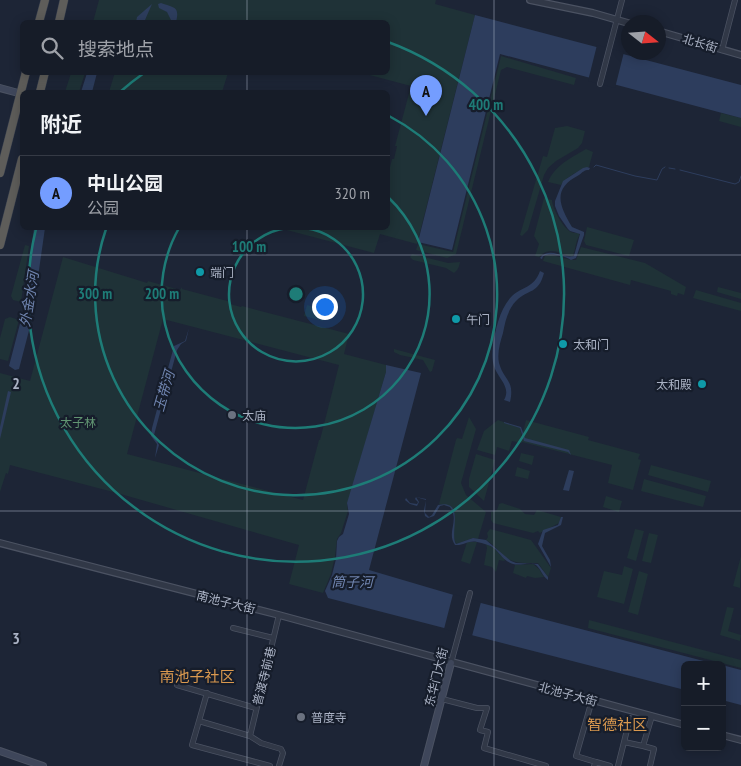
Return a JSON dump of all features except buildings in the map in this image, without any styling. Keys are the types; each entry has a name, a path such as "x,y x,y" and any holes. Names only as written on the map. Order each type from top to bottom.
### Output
{"highway":[{"path":"40,20 45,0"},
{"path":"59,20 64,0"},
{"path":"23,90 25,75"},
{"path":"40,90 44,75"},
{"path":"0,173 20,101"},
{"path":"0,245 20,167"}],"main road":[{"path":"0,88 20,93"},
{"name":"东华门大街","path":"424,766 451,662"},
{"path":"0,751 43,766"}],"street":[{"path":"530,0 621,21"},
{"path":"600,84 622,0"},
{"path":"722,50 735,0"},
{"name":"北长街","path":"666,33 741,55"},
{"name":"南池子大街","path":"0,543 451,662"},
{"name":"东华门大街","path":"451,662 469,596"},
{"name":"普渡寺前巷","path":"250,736 279,616"},
{"path":"233,628 273,638"},
{"name":"北池子大街","path":"451,662 681,724"},
{"path":"178,685 256,708"},
{"path":"207,693 192,745 270,766"},
{"path":"442,699 477,708 487,708 480,730 488,732 484,748 546,766"},
{"path":"592,700 576,756 595,764 610,766"},
{"path":"643,746 652,716"},
{"path":"618,766 630,718"},
{"path":"199,722 250,736 261,743 281,749 283,753 279,766"},
{"path":"726,736 741,740"},
{"path":"624,742 654,749 650,766"}],"green space":[{"path":"99,0 436,0 435,4 475,15 417,244 380,234 374,253 287,230 390,230 390,167 392,159 394,159 397,146 395,146 411,86 370,75 390,75 390,20 94,20"},
{"path":"501,56 576,78 574,85 507,67 501,70 456,254 447,258 416,250 418,244 453,252"},
{"path":"70,75 84,75 80,90 66,90"},
{"path":"114,75 227,75 223,90 110,90"},
{"path":"721,113 741,118 741,127 719,121"},
{"path":"567,126 585,131 582,143 578,148 548,168 544,175 528,230 522,236 520,235 543,156 547,157 555,128"},
{"path":"586,149 593,152 589,167 574,174 561,185 548,182 559,166"},
{"path":"544,198 552,200 558,218 568,230 572,233 579,233 572,257 551,251 539,257 535,256 539,244 534,236"},
{"path":"587,227 634,240 629,256 586,245 584,241"},
{"path":"25,245 29,246 21,302 13,300 11,296"},
{"path":"581,247 645,263 686,287 684,295 678,293 677,296 671,294 671,291 631,280 630,285 543,261 545,256 549,255 576,260"},
{"path":"412,254 448,263 460,262 454,273 446,268 413,260 410,257"},
{"name":"太子林","path":"63,257 147,283 148,281 180,290 182,287 182,289 231,302 230,304 349,334 344,354 386,365 386,372 347,505 348,511 341,533 337,539 331,574 323,593 289,584 299,545 117,493 10,465 0,492 0,373 30,381","holes":["163,319 339,365 303,500 127,454"]},
{"path":"718,287 741,293 741,299 717,292"},
{"path":"696,290 741,303 741,311 693,298"},
{"path":"307,305 326,310 323,321 304,316"},
{"path":"10,317 19,320 8,361 0,359 0,338 5,319"},
{"path":"394,349 435,360 432,371 430,372 423,360 400,355 394,352"},
{"path":"469,417 476,429 461,483 466,495 486,512 478,539 473,538 456,544 453,535 455,515 449,506 439,504 456,440 457,438 462,439"},
{"path":"498,420 520,428 522,436 526,420 589,437 588,440 640,454 638,459 641,460 633,490 608,483 612,465 522,442 512,441 509,451 497,447 495,455 477,450 484,431"},
{"path":"521,453 534,456 532,465 519,461"},
{"path":"476,454 495,460 484,501 469,487 469,479"},
{"path":"651,465 711,481 708,492 648,475"},
{"path":"517,467 530,471 528,479 515,476"},
{"path":"644,479 706,496 703,507 641,491"},
{"path":"606,496 622,501 619,512 603,507"},
{"path":"502,503 520,509 525,514 534,515 537,510 561,517 559,523 540,533 538,531 533,533 493,523 491,512 497,510 499,504"},
{"path":"490,529 531,540 551,568 548,577 538,563 514,561 501,554 486,540"},
{"path":"635,529 644,531 636,561 627,558"},
{"path":"649,533 658,535 651,563 642,561"},
{"path":"467,542 477,542 470,564 461,561"},
{"path":"486,544 494,548 505,560 499,560 496,572 492,567 484,565"},
{"path":"741,556 740,588 733,586"},
{"path":"533,564 544,577 535,578 527,576 526,578 513,573 515,565"},
{"path":"624,566 633,569 624,604 597,597 604,571 622,575"},
{"path":"639,571 648,574 638,615 628,612"},
{"path":"727,607 734,608 728,631 741,635 740,641 720,635"},
{"path":"589,620 741,660 741,668 726,664 726,661 714,661 588,628"}],"water":[{"path":"161,3 175,8 176,20 171,20 167,12 159,8 158,4"},
{"path":"152,4 145,20 136,20 137,17"},
{"path":"475,15 621,53 621,60 646,60 741,85 741,118 500,54 452,250 418,242"},
{"path":"86,75 96,75 93,90 82,90"},
{"path":"587,167 590,168 589,170 570,180 561,192 560,198 561,205 572,227 584,232 576,258 571,260 550,254 543,256 542,259 540,258 544,255 548,253 574,256 580,234 568,229 559,216 555,201 563,181"},
{"name":"外金水河","path":"34,230 45,230 32,319 19,369 15,370 9,366 22,316"},
{"path":"540,271 544,273 539,285 516,301 511,308 500,344 499,363 510,385 510,402 504,400 506,388 493,364 492,352 495,333 501,313 508,301 516,293 535,281"},
{"name":"玉带河","path":"189,328 186,341 177,350 154,435 159,445 155,458 157,444 151,436 152,428 174,346 185,341"},
{"name":"筒子河","path":"386,365 421,373 369,570 481,603 704,661 681,661 681,689 328,598 325,591 336,559 337,541 343,534 349,514 347,503 386,372"},
{"path":"8,391 11,392 0,439 0,427"},
{"path":"504,422 521,427 525,438 569,450 571,455 568,452 524,441 520,428"},
{"path":"569,470 574,471 569,491 563,490"},
{"path":"416,497 419,502 417,506 410,504 405,500 406,498 410,503 417,504"},
{"path":"426,501 425,513 429,517 438,505 444,505 440,506 434,516 428,518 425,516 424,510"},
{"path":"444,505 452,507 454,512 454,539 456,544 473,538 486,540 511,561 538,564 548,577 548,580 536,565 510,563 495,549 486,544 469,542 455,545 452,536 453,512 450,507"},
{"path":"561,517 563,517 561,525 545,533 542,546 550,560 551,567 538,544 543,530 558,525"},
{"path":"726,666 741,670 741,705 726,701"}],"pier":[{"path":"597,45 621,51 622,60 615,88 588,81"},
{"path":"21,308 36,311 34,320 19,317"},
{"path":"453,594 481,602 472,636 444,629"}],"waterway":[{"path":"594,167 596,165 657,180 662,169 665,167"},
{"path":"669,168 675,169"},
{"path":"680,170 735,184 739,182 741,176"}],"place":[{"name":"中山公园","path":"426,116"},
{"name":"端门","path":"200,272"},
{"name":"午门","path":"456,319"},
{"name":"太和门","path":"563,344"},
{"name":"太和殿","path":"702,384"},
{"name":"太庙","path":"232,415"},
{"name":"普度寺","path":"301,717"}],"district":[{"name":"南池子社区","path":"197,676"},
{"name":"智德社区","path":"617,724"}]}
